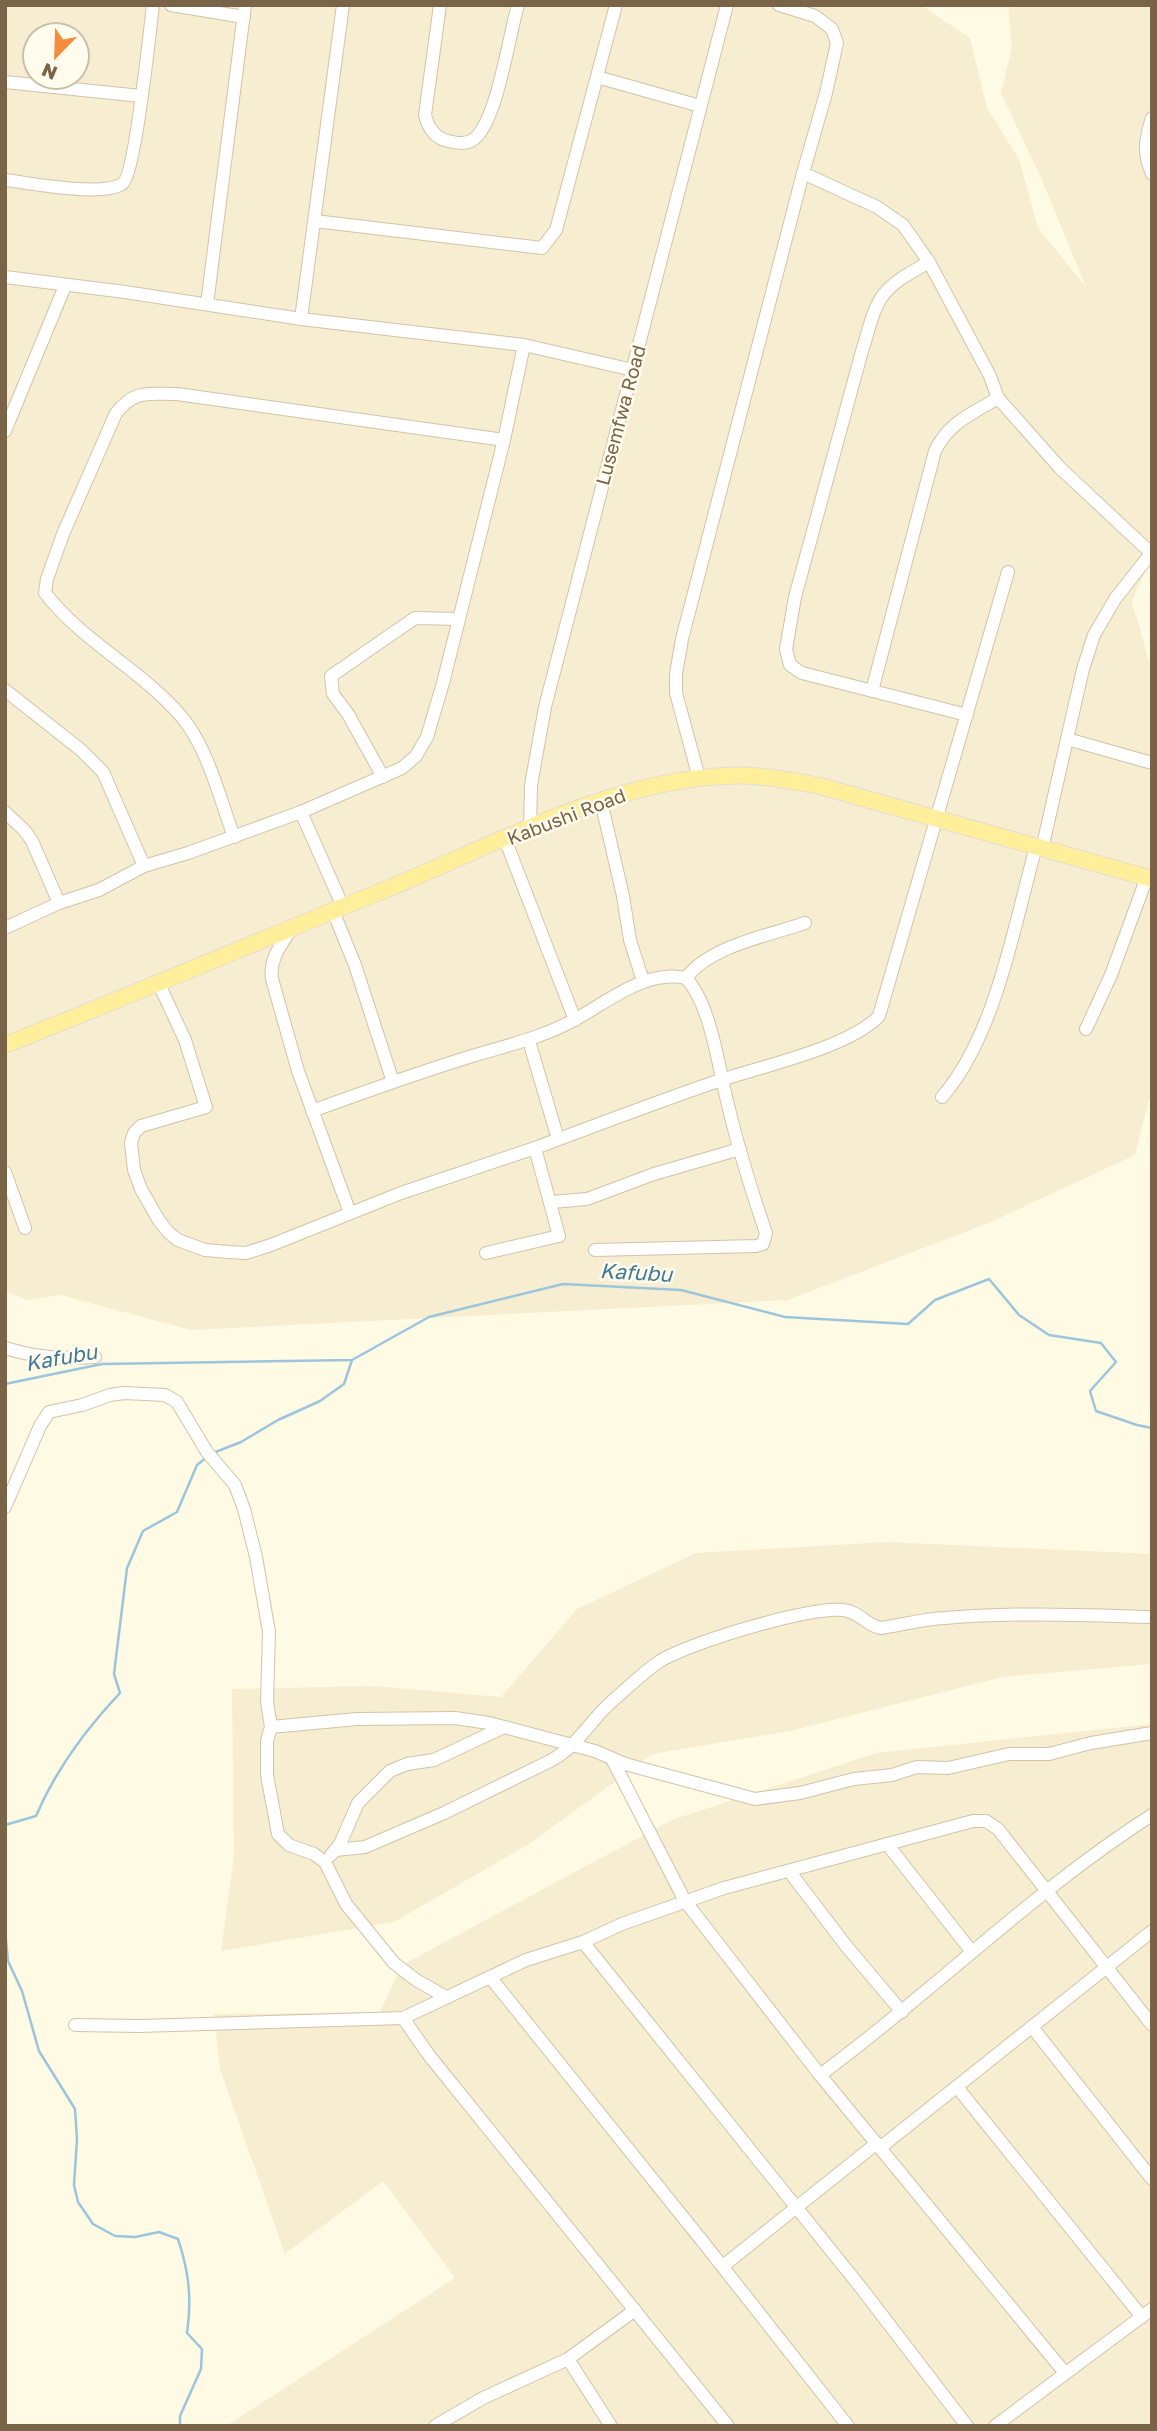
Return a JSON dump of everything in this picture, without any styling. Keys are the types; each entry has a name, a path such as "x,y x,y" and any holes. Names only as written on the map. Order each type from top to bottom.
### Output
{"main road":[{"name":"Kabushi Road","path":"5,1045 530,828 644,787 699,778 726,775 774,777 820,786 1149,878"}],"street":[{"path":"5,180 104,190 123,184 134,154 153,5"},
{"path":"171,5 245,11 207,304"},
{"path":"301,319 343,5"},
{"path":"440,5 425,114 429,128 441,140 458,143 467,143 475,138 485,126 518,5"},
{"path":"315,221 542,248 556,230 616,5"},
{"name":"Lusemfwa Road","path":"530,828 531,785 545,707 727,5"},
{"path":"699,778 676,693 682,639 837,43 832,29 816,16 779,5"},
{"path":"597,77 700,106"},
{"path":"5,82 141,96"},
{"path":"1152,118 1144,149 1152,174"},
{"path":"803,173 877,207 903,225 929,262 990,376 998,398 1060,468 1151,553 1115,599 1094,635 1083,669 1039,848 1000,983 958,1078 942,1097"},
{"path":"929,262 883,295 875,313 862,351 795,597 786,649 790,665 802,673 967,715"},
{"path":"5,277 301,319 524,345 633,370"},
{"path":"5,431 65,286"},
{"path":"5,928 59,903 99,890 144,866 301,812 402,768 416,756 427,737 459,619 504,440 524,345"},
{"path":"234,837 197,740 181,716 80,630 45,593 47,579 63,534 116,413 126,400 139,394 177,394 504,440"},
{"path":"872,691 934,451 955,423 998,398"},
{"path":"158,982 185,1040 206,1107 141,1126 134,1133 131,1143 134,1170 141,1189 168,1232 178,1240 205,1250 246,1253 401,1193 722,1080 814,1051 870,1026 879,1016 1008,572"},
{"path":"383,777 348,714 333,694 331,676 415,618 459,619"},
{"path":"5,690 81,750 103,772 144,866"},
{"path":"1067,739 1152,764"},
{"path":"601,801 623,896 630,940 643,981"},
{"path":"5,812 32,841 59,903"},
{"path":"301,812 338,909 393,1082"},
{"path":"505,839 575,1020"},
{"path":"1086,1029 1111,975 1149,878"},
{"path":"686,978 695,966 712,954 804,923"},
{"path":"291,929 270,969 312,1111 350,1213"},
{"path":"312,1111 479,1054 529,1041 575,1020 643,981 664,977 686,978 695,988 717,1052 740,1149 766,1233 763,1244 595,1250"},
{"path":"529,1041 558,1139"},
{"path":"486,1253 559,1236 552,1202 535,1148"},
{"path":"552,1202 587,1199 654,1174 740,1149"},
{"path":"5,1172 25,1228"},
{"path":"5,1348 29,1355 76,1359 95,1357"},
{"path":"5,1507 44,1416 56,1409 82,1405 124,1392 165,1395 177,1402 211,1456 235,1485 256,1557 269,1632 267,1702 271,1727 267,1741 267,1775 278,1834 289,1845 314,1854 325,1862 346,1904 394,1963 416,1980 446,1997"},
{"path":"336,1850 365,1847 444,1813 550,1761 572,1745 603,1710 661,1661 694,1645 745,1629 824,1611 850,1611 871,1626 881,1628 972,1616 1064,1614 1152,1617"},
{"path":"271,1727 357,1719 455,1718 504,1727 572,1745 612,1759 755,1799 800,1793 854,1779 892,1775 917,1767 948,1768 1009,1755 1049,1754 1091,1743 1152,1733"},
{"path":"325,1862 336,1850 359,1803 390,1771 407,1764 443,1756 504,1727"},
{"path":"612,1759 685,1901 820,2075 1065,2373"},
{"path":"820,2075 902,2012 1088,1859 1152,1815"},
{"path":"75,2025 139,2026 403,2018 526,1960 583,1942 622,1924 685,1901 973,1821 986,1821 998,1829 1152,2025"},
{"path":"887,1844 972,1952"},
{"path":"789,1871 847,1947 902,2012"},
{"path":"723,2266 957,2087 1152,1931"},
{"path":"583,1942 797,2208 967,2426"},
{"path":"490,1977 848,2426"},
{"path":"403,2018 437,2065 728,2426"},
{"path":"1032,2027 1152,2179"},
{"path":"957,2087 1147,2313 995,2426"},
{"path":"435,2426 484,2398 568,2359 635,2310"},
{"path":"568,2359 611,2426"}],"shaded area":[{"path":"5,5 921,5 970,38 987,108 1019,159 1038,228 1086,287 1041,178 1001,93 1012,47 1008,5 1152,5 1152,553 1132,602 1152,671 1152,1098 1149,1100 1135,1155 991,1222 788,1300 191,1330 60,1295 27,1300 7,1292 5,1294"},
{"path":"887,1542 1152,1554 1152,1664 1003,1677 790,1731 653,1754 529,1844 394,1922 221,1951 234,1857 232,1689 374,1686 501,1697 577,1609 696,1553"},
{"path":"1152,1724 1152,2426 226,2426 455,2278 383,2181 285,2254 220,2069 214,2014 380,2012 402,1965 672,1820 876,1753"}],"waterway":[{"name":"Kafubu","path":"5,1384 102,1364 352,1360 429,1317 563,1284 681,1290 785,1317 908,1324 935,1300 989,1279 1019,1315 1049,1335 1101,1343 1116,1362 1090,1391 1096,1411 1152,1428"},
{"path":"213,1453 241,1442 278,1420 320,1401 344,1384 352,1360"},
{"path":"5,1825 36,1816 72,1751 120,1693 114,1674 127,1568 143,1531 177,1512 197,1465 207,1457"},
{"path":"5,1930 8,1961 22,1991 39,2051 75,2109 77,2139 74,2185 78,2202 93,2224 115,2236 135,2237 159,2232 178,2239 188,2286 187,2333 202,2349 201,2369 180,2416 180,2426"}]}
